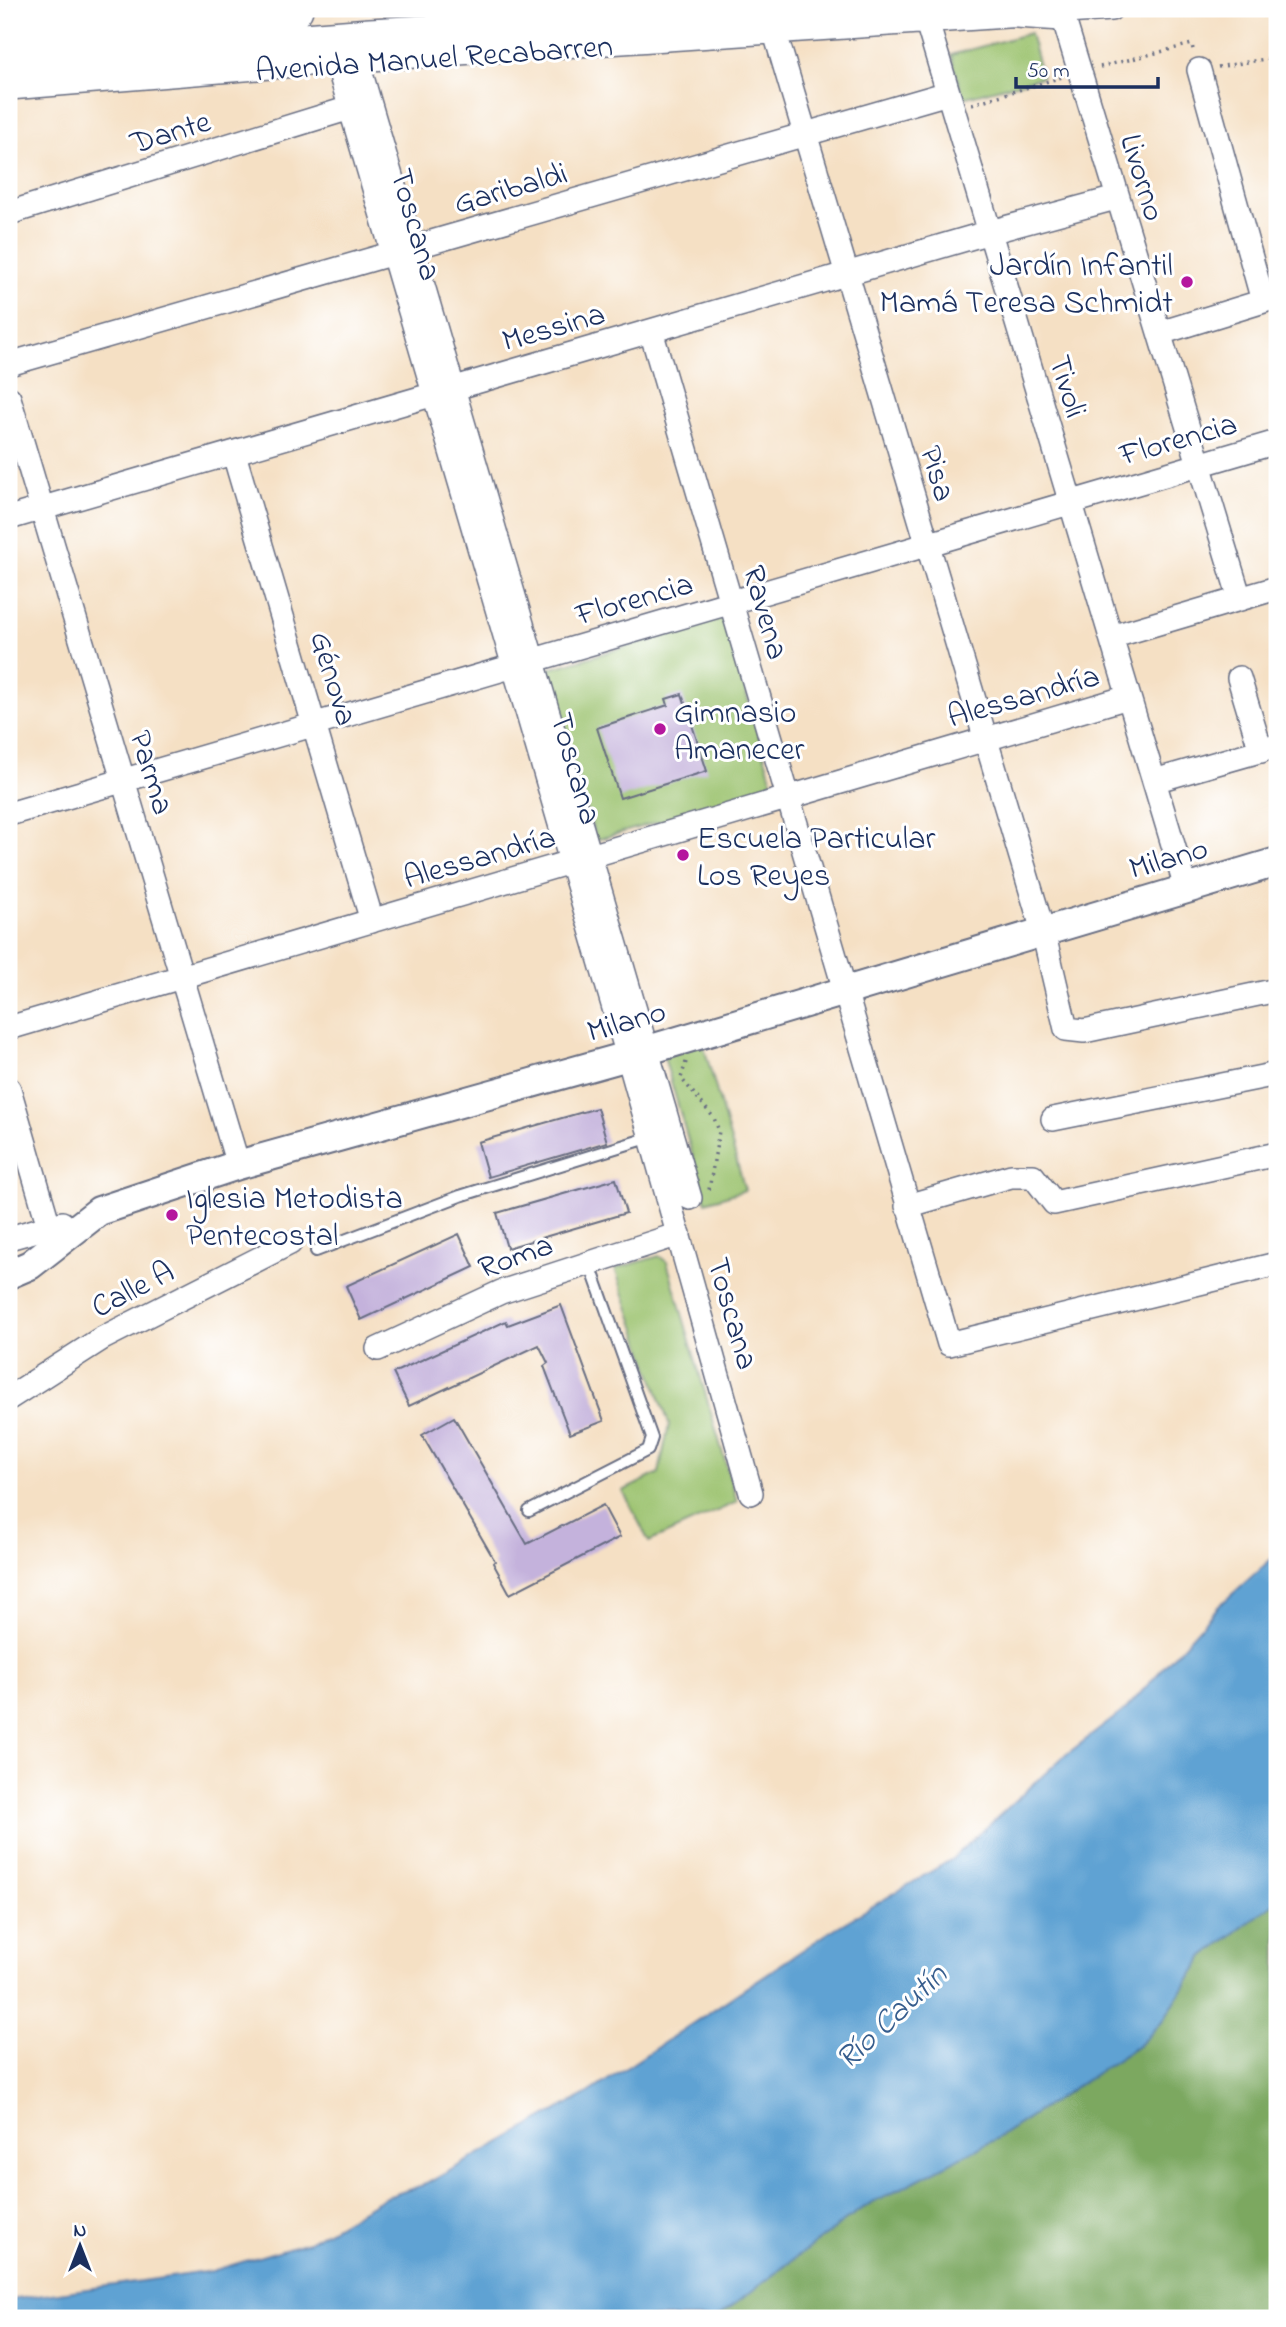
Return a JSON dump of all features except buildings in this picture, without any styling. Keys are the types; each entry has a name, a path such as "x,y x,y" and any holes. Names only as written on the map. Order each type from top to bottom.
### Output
{"main road":[{"path":"9,31 83,9"},
{"name":"Avenida Manuel Recabarren","path":"9,31 295,9"},
{"name":"Avenida Manuel Recabarren","path":"14,71 370,36 882,9"},
{"path":"1003,9 1062,13"},
{"path":"14,71 170,76"}],"street":[{"name":"Avenida Manuel Recabarren","path":"170,76 347,61 1111,9"},
{"name":"Livorno","path":"1062,13 1240,599"},
{"name":"Tivoli","path":"927,22 1186,888"},
{"name":"Pisa","path":"775,33 1043,930 1066,1029 1084,1031 1277,990"},
{"name":"Toscana","path":"347,61 350,108 402,251"},
{"name":"Toscana","path":"347,61 638,1053 696,1195"},
{"path":"1160,333 1270,299 1199,70"},
{"name":"Garibaldi","path":"9,364 805,135 951,101"},
{"name":"Dante","path":"9,213 350,108"},
{"name":"Messina","path":"9,518 990,232 1116,198"},
{"name":"Ravena","path":"651,331 949,1344 1277,1264"},
{"name":"Parma","path":"9,398 238,1165"},
{"name":"Florencia","path":"9,814 1277,442"},
{"name":"Génova","path":"234,454 316,724 372,921"},
{"name":"Alessandría","path":"1111,637 1277,588"},
{"path":"1154,781 1269,749 1239,678"},
{"name":"Alessandría","path":"9,1028 1128,697"},
{"name":"Milano","path":"9,1274 30,1265 52,1237 99,1211 238,1165 844,993 1043,930 1277,862"},
{"name":"Toscana","path":"638,1053 652,1137 751,1493"},
{"path":"1053,1119 1277,1074"},
{"path":"9,1088 52,1237 9,1238"},
{"path":"907,1206 1011,1176 1032,1176 1054,1203 1277,1154"},
{"name":"Roma","path":"378,1349 439,1318 589,1261 679,1234"},
{"name":"Calle A","path":"9,1398 101,1339 290,1243"}],"lane":[{"path":"316,1251 460,1196 652,1137"},
{"path":"529,1511 648,1450 652,1438 589,1261"}],"path":[{"path":"951,101 1192,44 1199,70 1277,57"},
{"path":"681,1040 687,1059 681,1078 714,1118 719,1131 710,1190 696,1195"}],"green space":[{"path":"1030,33 1042,77 963,98 951,55"},
{"name":"Gimnasio Amanecer","path":"724,618 774,788 596,840 546,670"},
{"path":"702,1040 745,1190 706,1202 664,1057"},
{"path":"659,1256 667,1262 737,1502 649,1542 623,1491 659,1473 669,1424 615,1269"},
{"path":"1277,1901 1277,2318 716,2318 859,2210 996,2139 1139,2045 1163,2020 1204,1956"}],"water":[{"name":"Río Cautín","path":"1277,1554 1277,1901 1204,1956 1163,2020 1139,2045 996,2139 859,2210 716,2318 9,2318 9,2300 212,2271 308,2242 384,2198 426,2184 590,2092 834,1929 952,1859 1063,1757 1126,1709 1219,1606"}],"place":[{"name":"Jardín Infantil Mamá Teresa Schmidt","path":"1187,282"},
{"name":"Gimnasio Amanecer","path":"660,729"},
{"name":"Escuela Particular Los Reyes","path":"683,855"},
{"name":"Iglesia Metodista Pentecostal","path":"172,1215"}]}
